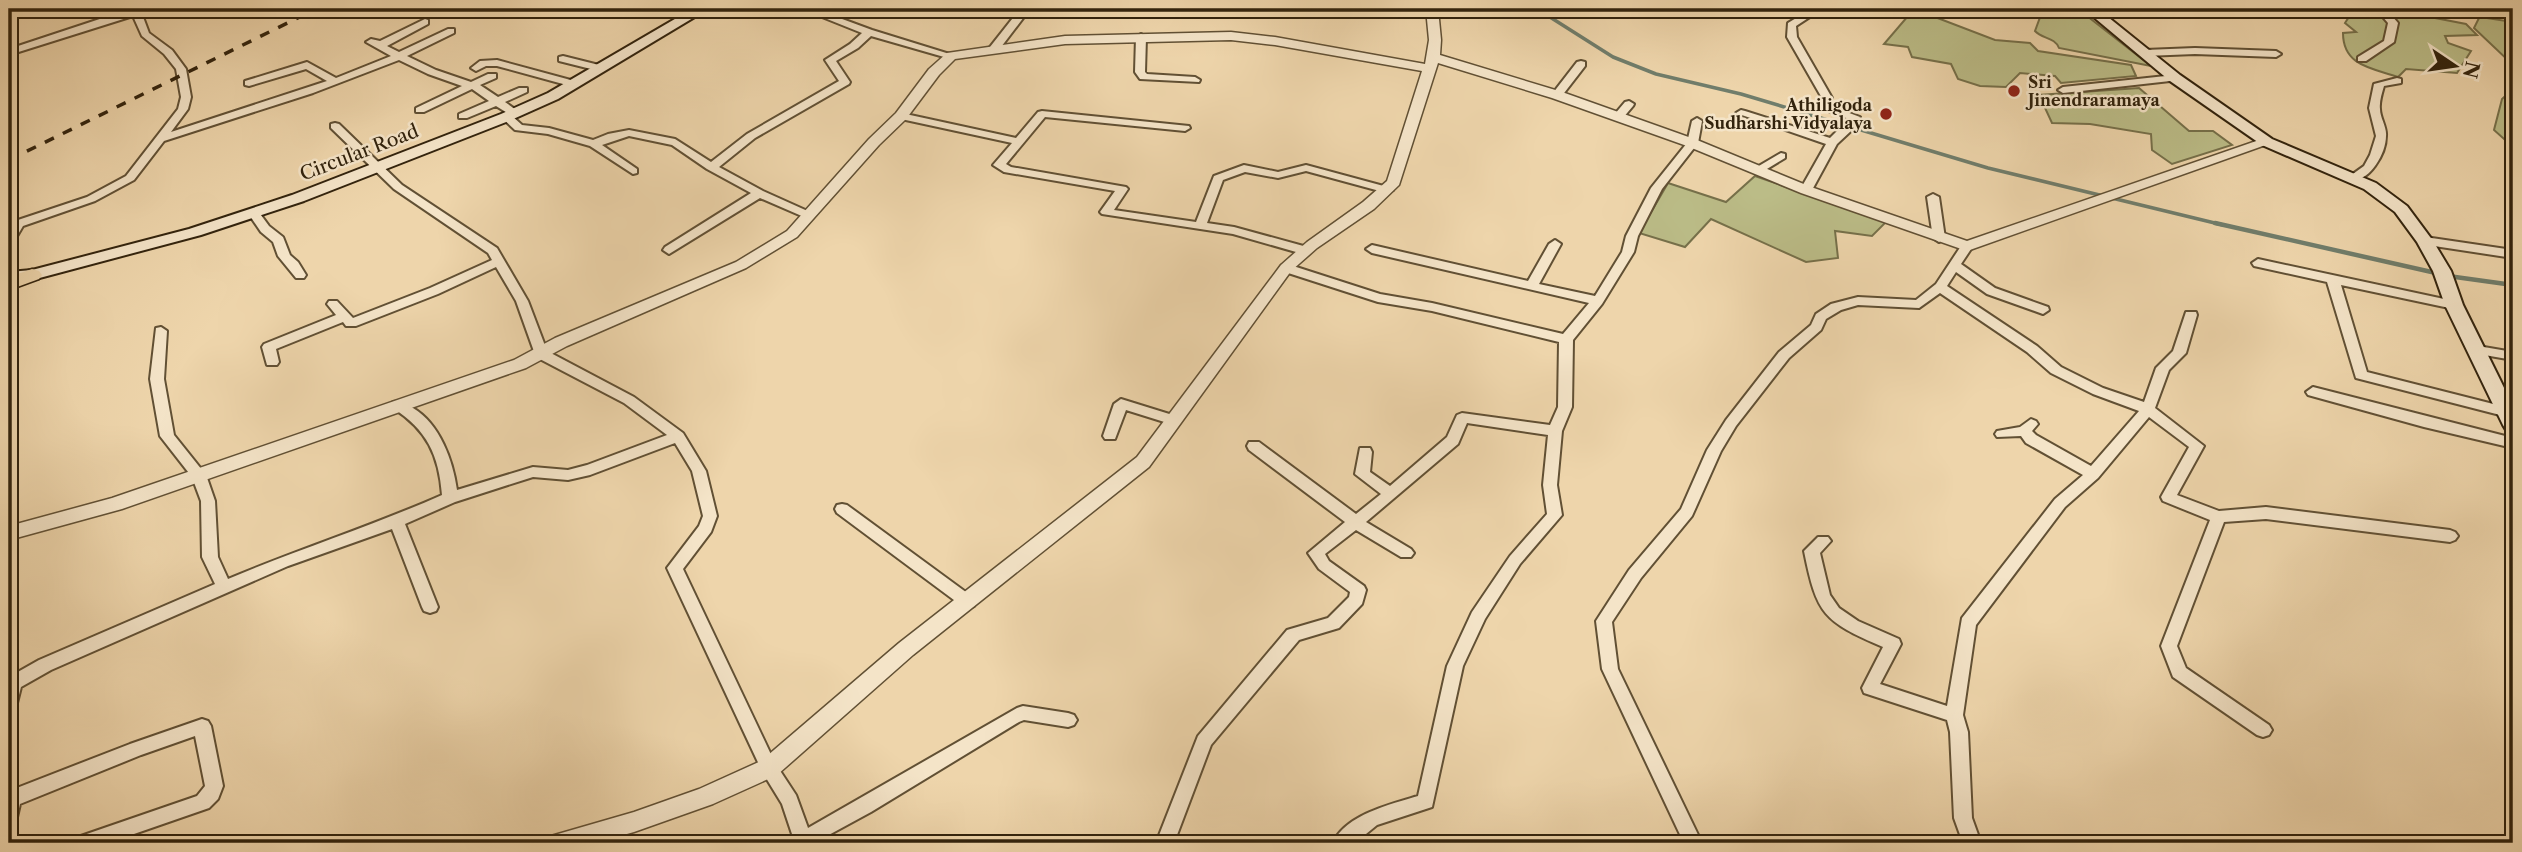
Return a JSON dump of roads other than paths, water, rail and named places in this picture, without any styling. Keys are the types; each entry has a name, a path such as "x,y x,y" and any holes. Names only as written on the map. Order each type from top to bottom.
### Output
{"main road":[{"name":"Circular Road","path":"9,277 32,275 195,232 377,168 511,116 574,83 701,9"},
{"path":"2090,9 2175,78 2267,142 2371,186 2401,209 2425,242 2443,274 2454,305 2509,418"},
{"path":"9,284 32,275"}],"street":[{"path":"807,9 869,32 951,56 1065,40 1231,36 1416,65 1452,61 1692,142 1806,190 1967,246 2267,142"},
{"path":"824,15 836,9"},
{"path":"994,49 1025,9"},
{"path":"559,843 634,822 705,797 769,768 840,704 968,602 986,584 1143,462 1286,268 1303,250 1353,217 1394,182 1431,64 1435,40 1432,9"},
{"path":"1806,190 1832,142 1856,117 1822,107 1827,98 1792,37 1791,25 1817,9"},
{"path":"2362,59 2389,42 2393,23 2381,9"},
{"path":"9,52 135,10 145,34 168,52 181,69 186,97 183,109 130,178 91,199 19,224 9,240"},
{"path":"425,22 377,44 499,101 519,128 549,131 594,144 633,171"},
{"path":"162,138 334,81 401,56 451,31"},
{"path":"711,167 751,136 845,82 830,60 854,46 869,32"},
{"path":"1141,37 1140,72 1144,77 1195,80"},
{"path":"2145,53 2195,51 2276,54"},
{"path":"9,533 115,504 520,364 561,342 741,265 792,234 874,142 901,116 934,72 951,56"},
{"path":"563,59 599,68"},
{"path":"476,68 485,63 497,63 574,83"},
{"path":"1557,95 1581,64"},
{"path":"248,83 307,65 334,81"},
{"path":"420,110 492,76"},
{"path":"2063,90 2175,78"},
{"path":"2354,178 2368,168 2376,155 2381,136 2374,108 2379,84 2397,81"},
{"path":"463,116 523,90"},
{"path":"1618,117 1629,104"},
{"path":"1741,113 1832,142"},
{"path":"1185,128 1042,114 999,165 1008,170 1122,189 1106,212 1245,233 1303,250"},
{"path":"901,116 1017,141"},
{"path":"1342,843 1371,819 1426,800 1455,666 1478,617 1515,560 1555,514 1550,485 1555,431 1565,407 1566,339 1598,301 1628,252 1632,236 1657,188 1692,142 1697,121"},
{"path":"335,126 377,168 431,212 493,251 522,301 541,354 629,400 678,436 699,471 710,516 705,528 675,568 769,768 790,801 804,842 1013,717 1023,713 1068,720"},
{"path":"594,144 621,134 666,139 758,193 808,215"},
{"path":"1758,170 1781,156"},
{"path":"1200,227 1218,178 1244,168 1278,175 1306,168 1387,190"},
{"path":"669,250 758,193"},
{"path":"1933,197 1940,238"},
{"path":"254,213 265,229 279,240 284,257 294,265 300,275"},
{"path":"2425,242 2513,254"},
{"path":"1531,287 1555,244"},
{"path":"1693,843 1610,669 1604,621 1635,574 1687,512 1714,450 1731,423 1784,355 1816,327 1821,317 1836,307 1858,301 1919,304 1940,287 1967,246"},
{"path":"1372,249 1598,301"},
{"path":"334,304 351,323 369,318 499,261"},
{"path":"2258,263 2454,305"},
{"path":"1956,266 1991,290 2043,310"},
{"path":"1286,268 1378,298 1432,307 1566,339"},
{"path":"2333,281 2361,375 2509,418"},
{"path":"1940,287 2032,349 2056,370 2098,391 2148,409 2197,446 2168,497 2218,517 2266,513 2450,536"},
{"path":"1972,843 1963,818 1959,732 1954,715 1968,623 2060,503 2093,474 2148,409 2162,368 2179,354 2191,316"},
{"path":"272,362 269,347 344,317"},
{"path":"161,331 157,379 167,436 199,475 208,501 210,557 224,586"},
{"path":"2478,350 2513,356"},
{"path":"2313,392 2513,443"},
{"path":"1110,436 1121,404 1174,420"},
{"path":"398,405 419,419 427,430 449,476 450,498"},
{"path":"1164,843 1204,741 1293,635 1333,623 1356,600 1358,590 1324,565 1316,553 1454,440 1462,418 1555,431"},
{"path":"2002,434 2027,427 2031,439 2093,474"},
{"path":"9,706 13,683 30,673 224,586 450,498 533,472 568,475 590,470 678,436"},
{"path":"1254,446 1371,533 1406,553"},
{"path":"1365,452 1362,474 1391,494"},
{"path":"842,509 968,602"},
{"path":"2218,517 2169,646 2179,672 2263,730"},
{"path":"397,520 430,607"},
{"path":"1823,541 1812,551 1822,594 1830,610 1858,629 1893,644 1870,688 1954,715"},
{"path":"9,820 10,799 202,726 214,786 209,797 202,802 85,843"}],"waterway":[{"path":"9,11 17,9"},
{"path":"1520,9 1552,14 1578,9"},
{"path":"1542,12 1613,57 1656,74 1741,94 1988,168 2223,225"},
{"path":"2215,223 2436,273"},
{"path":"2448,276 2513,285"}],"railway":[{"path":"9,160 316,9"}],"place":[{"name":"Sri Jinendraramaya","path":"2014,91"},
{"name":"Athiligoda Sudharshi Vidyalaya","path":"1886,114"}]}
